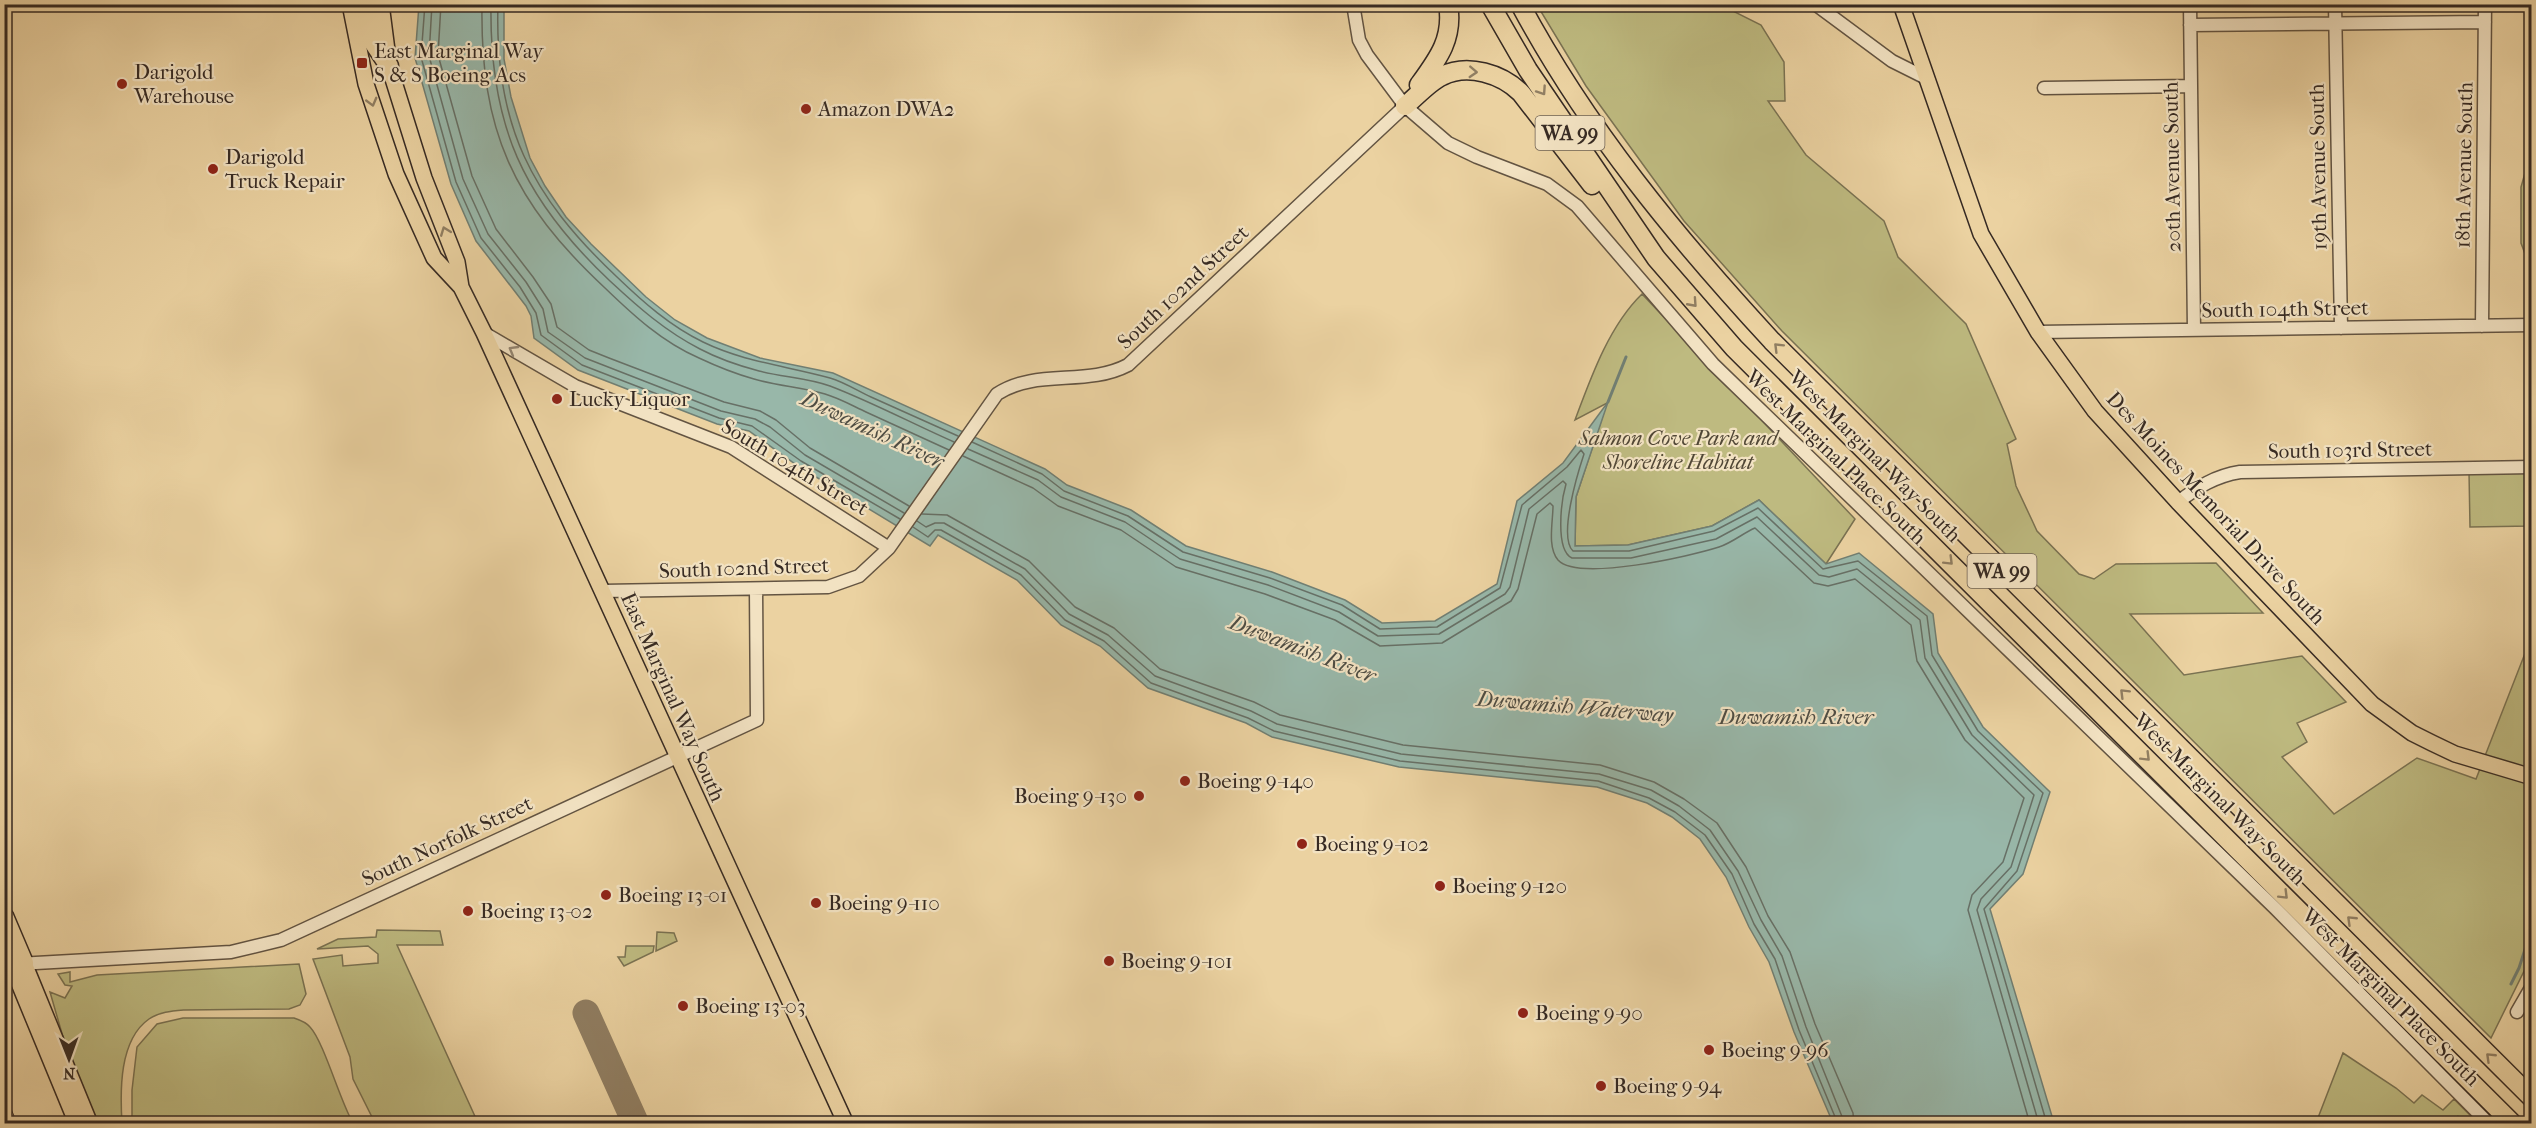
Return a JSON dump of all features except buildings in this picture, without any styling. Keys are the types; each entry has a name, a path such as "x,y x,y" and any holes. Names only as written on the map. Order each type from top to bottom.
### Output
{"highway":[{"path":"365,4 373,42 389,66"},
{"path":"1404,106 1445,47 1449,33 1448,4"},
{"name":"West Marginal Way South","path":"1490,4 1534,79 1656,258 1734,348 2513,1124"},
{"name":"West Marginal Way South","path":"1520,4 1574,94 1628,170 1673,230 1772,341 2532,1098"},
{"path":"1404,106 1442,76 1477,71 1507,81 1521,93 1587,179 1656,258"},
{"path":"4,916 13,958"}],"main road":[{"name":"East Marginal Way South","path":"350,4 369,94 396,174 434,258 461,287 484,333 846,1124"},
{"name":"East Marginal Way South","path":"381,4 389,66 424,178 457,262 461,287"},
{"name":"Des Moines Memorial Drive South","path":"1900,4 1924,77 1982,234 2038,332 2096,411 2178,502 2372,704 2412,733 2455,754 2532,777"},
{"path":"13,958 77,1124"},
{"path":"13,958 90,1124"}],"street":[{"name":"West Marginal Place South","path":"1353,4 1359,40 1367,55 1404,106 1448,143 1477,157 1547,183 1576,206 1713,364 2275,908 2489,1124"},
{"path":"1815,4 1892,61 1924,77"},
{"name":"20th Avenue South","path":"2190,4 2194,330"},
{"name":"19th Avenue South","path":"2335,4 2341,328"},
{"name":"18th Avenue South","path":"2482,326 2485,4"},
{"path":"2190,25 2485,22"},
{"path":"2044,88 2191,86"},
{"name":"South 102nd Street","path":"603,591 838,585 859,576 889,548 997,394 1022,381 1106,375 1136,360 1404,106"},
{"name":"South 104th Street","path":"2038,332 2532,325"},
{"name":"South 104th Street","path":"484,333 588,392 731,447 889,548"},
{"name":"South 103rd Street","path":"2178,502 2215,478 2240,472 2532,467"},
{"name":"South Norfolk Street","path":"13,958 231,952 281,940 757,720 756,588"},
{"path":"2517,1012 2532,986"}],"green space":[{"path":"1537,5 1721,5 1761,25 1784,62 1785,101 1768,101 1806,155 1884,221 1898,257 1966,324 2016,439 2007,444 2016,486 2037,531 2079,574 2094,579 2116,564 2216,563 2263,613 2130,614 2184,675 2302,656 2346,702 2297,723 2307,742 2282,757 2334,814 2417,758 2476,779 2531,638 2531,957 2491,1038 1782,331 1684,221 1586,86"},
{"path":"2531,152 2532,270 2521,243 2521,187"},
{"name":"Salmon Cove Park and Shoreline Habitat","path":"1642,294 1855,519 1826,564 1759,500 1712,526 1628,545 1575,546 1576,497 1607,403 1575,420 1602,353 1620,321"},
{"path":"2469,472 2531,472 2531,526 2470,527"},
{"path":"377,930 440,931 443,945 397,945 478,1123 375,1123 353,1079 350,1057 313,959 342,955 343,966 378,963 378,954 368,946 317,949 338,939 376,937"},
{"path":"657,932 674,933 677,941 656,951"},
{"path":"626,946 654,946 653,952 624,966 618,957 625,957"},
{"path":"299,964 306,994 300,1005 289,1009 179,1010 161,1013 149,1019 139,1028 127,1053 121,1096 122,1123 97,1124 65,1044 50,992 65,998 72,986 65,985 58,974 70,972 70,982 97,975"},
{"path":"183,1018 294,1018 305,1022 321,1045 353,1123 132,1123 132,1090 137,1047 157,1024"},
{"path":"2343,1053 2396,1088 2414,1103 2422,1095 2443,1110 2454,1099 2478,1123 2316,1123"}],"water":[{"name":"Duwamish River","path":"419,5 504,5 504,59 511,97 530,158 545,186 566,217 591,244 646,297 675,320 707,338 760,358 833,373 1045,469 1067,485 1131,510 1186,546 1272,572 1345,600 1382,623 1435,621 1497,584 1517,501 1563,463 1608,402 1576,497 1575,546 1628,545 1712,526 1759,500 1826,564 1859,553 1933,614 1938,653 1983,727 2050,792 2023,874 1990,909 2054,1123 1833,1123 1794,1032 1769,962 1749,927 1726,877 1700,839 1672,817 1647,803 1597,787 1399,767 1272,737 1246,723 1148,688 1100,646 1061,625 1017,580 938,535 930,546 798,466 749,431 717,424 578,370 534,338 531,316 526,306 476,241 451,184 415,58"}],"waterway":[{"path":"1608,402 1626,357"},
{"path":"2511,984 2519,968 2532,928"},
{"path":"2458,1117 2464,1124"}],"taxiway":[{"path":"586,1013 636,1124"}],"railway":[{"path":"4,1097 15,1124"}],"place":[{"name":"East Marginal Way S & S Boeing Acs","path":"362,63"},
{"name":"Darigold Warehouse","path":"122,84"},
{"name":"Amazon DWA2","path":"806,109"},
{"name":"Darigold Truck Repair","path":"213,169"},
{"name":"Lucky Liquor","path":"557,399"},
{"name":"Boeing 9-140","path":"1185,781"},
{"name":"Boeing 9-130","path":"1139,796"},
{"name":"Boeing 9-102","path":"1302,844"},
{"name":"Boeing 9-120","path":"1440,886"},
{"name":"Boeing 13-01","path":"606,895"},
{"name":"Boeing 9-110","path":"816,903"},
{"name":"Boeing 13-02","path":"468,911"},
{"name":"Boeing 9-101","path":"1109,961"},
{"name":"Boeing 13-03","path":"683,1006"},
{"name":"Boeing 9-90","path":"1523,1013"},
{"name":"Boeing 9-96","path":"1709,1050"},
{"name":"Boeing 9-94","path":"1601,1086"}],"water label":[{"name":"Duwamish Waterway","path":"1575,706"}]}
